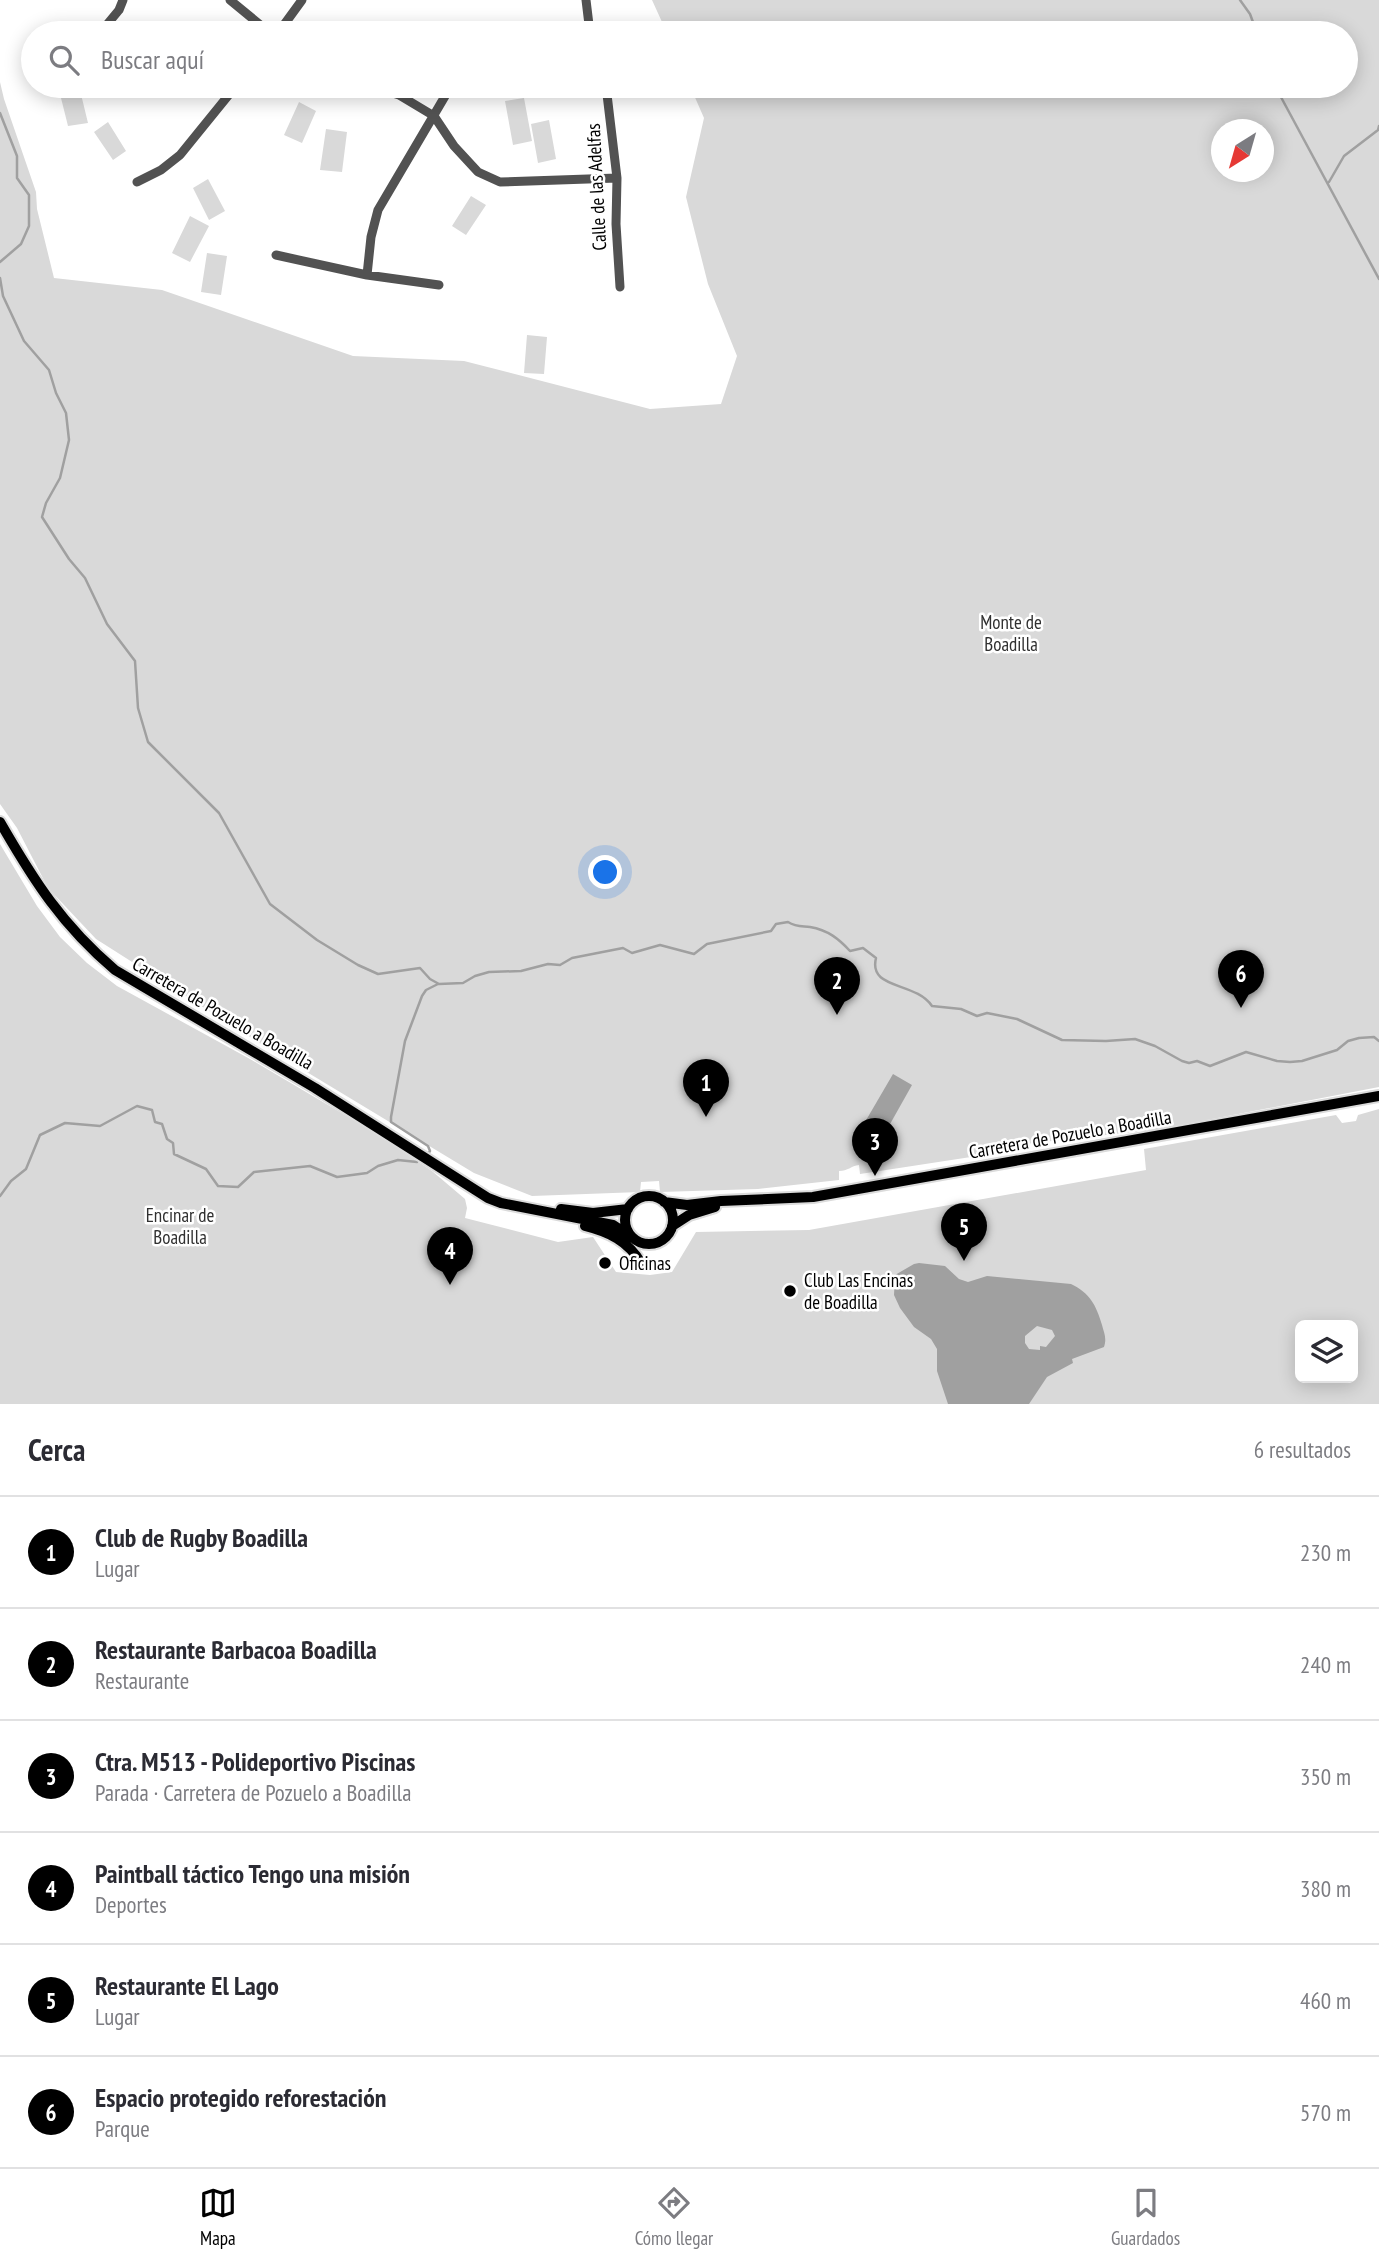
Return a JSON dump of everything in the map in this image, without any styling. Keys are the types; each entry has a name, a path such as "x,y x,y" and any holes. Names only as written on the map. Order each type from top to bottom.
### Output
{"main road":[{"name":"Carretera de Pozuelo a Boadilla","path":"0,822 51,905 83,942 115,970 316,1088 473,1189 501,1203 612,1225 633,1238"},
{"name":"Carretera de Pozuelo a Boadilla","path":"672,1226 689,1215 714,1208 850,1191 1379,1096"},
{"name":"Carretera de Pozuelo a Boadilla","path":"473,1189 519,1203 570,1210 611,1213 628,1209"},
{"path":"643,1197 657,1198 664,1202 671,1213 672,1226 665,1237 654,1243 642,1243 633,1238 625,1222 631,1204 643,1197"},
{"name":"Carretera de Pozuelo a Boadilla","path":"664,1202 687,1205 721,1201 766,1201"},
{"path":"501,1203 613,1235 623,1241 641,1263"}],"street":[{"path":"110,21 123,0"},
{"path":"230,0 255,21"},
{"path":"287,21 303,0"},
{"path":"586,0 589,21"},
{"path":"137,182 161,170 180,155 226,98"},
{"path":"404,98 434,116 454,146 478,172 500,182 617,177"},
{"path":"367,275 371,237 378,209 445,98"},
{"name":"Calle de las Adelfas","path":"607,98 617,177 616,224 620,287"},
{"path":"276,255 367,275 439,285"}],"green space":[{"name":"Monte de Boadilla","path":"652,0 1379,0 1379,1087 1160,1129 1008,1146 997,1153 860,1174 859,1165 839,1171 839,1180 758,1189 660,1192 659,1181 641,1182 640,1192 532,1196 474,1173 272,1051 96,939 48,888 17,828 0,804 0,82 36,192 37,209 54,278 162,290 353,356 464,361 650,409 721,404 737,356 708,284 686,197 704,118 695,98 1358,98 1358,21 662,21"},
{"path":"61,98 82,98 88,123 68,126"},
{"path":"524,98 532,141 513,145 505,101"},
{"path":"299,102 316,111 302,143 284,135"},
{"path":"549,120 556,159 538,163 531,124"},
{"path":"108,122 126,151 113,160 94,132"},
{"path":"326,129 347,132 342,172 320,170"},
{"path":"208,179 225,211 209,220 193,188"},
{"path":"471,196 486,205 466,235 452,226"},
{"path":"190,216 209,226 190,262 172,253"},
{"path":"207,253 227,256 221,295 201,292"},
{"path":"527,335 547,337 544,374 524,373"},
{"name":"Encinar de Boadilla","path":"0,844 37,906 60,937 87,963 117,986 250,1059 367,1128 432,1171 465,1199 465,1218 558,1242 593,1237 616,1272 650,1275 672,1272 696,1232 809,1230 1146,1170 1144,1149 1336,1115 1342,1123 1356,1121 1358,1115 1379,1109 1379,1404 0,1404"}],"shaded area":[{"path":"893,1074 912,1085 885,1133 865,1122"},
{"path":"914,1264 945,1266 959,1279 968,1282 987,1276 1071,1284 1083,1291 1095,1306 1104,1333 1104,1347 1072,1359 1073,1363 1047,1377 1029,1404 948,1404 937,1371 937,1349 931,1339 914,1327 894,1295 895,1275","holes":["1037,1326 1052,1330 1055,1336 1046,1347 1040,1346 1040,1350 1029,1349 1025,1343 1025,1336"]}],"waterway":[{"path":"1240,0 1253,21"},
{"path":"1281,98 1379,279"},
{"path":"0,113 17,156 17,178 29,195 29,226 21,244 0,262"},
{"path":"1329,182 1344,156 1378,130 1379,126"},
{"path":"0,278 3,296 24,341 49,370 66,413 69,440 60,478 46,503 42,517 69,559 85,578 107,624 135,661 138,708 148,742 219,813 270,904 317,940 358,965 378,974 420,968 439,984 463,983 489,972 521,971 548,964 560,965 572,958 623,948 632,953 660,945 694,954 707,944 771,931 776,924 788,922 828,933 850,951 863,948 876,958 875,968 886,981 915,992 932,1006 961,1009 977,1016 987,1013 1017,1019 1062,1040 1135,1039 1155,1046 1182,1061 1197,1061 1210,1066 1246,1052 1290,1062 1337,1050 1348,1041 1359,1038 1374,1037 1379,1041"},
{"path":"428,1154 428,1146 391,1122 391,1117 405,1041 422,996 426,990 438,984"},
{"path":"0,1196 11,1181 26,1169 40,1135 65,1123 100,1126 137,1106 152,1110 155,1122 162,1124 167,1139 173,1143 174,1154 206,1169 218,1186 238,1187 254,1172 310,1166 337,1177 367,1173 378,1166 398,1160 417,1162"}],"place":[{"name":"Espacio protegido reforestación","path":"1241,1008"},
{"name":"Restaurante Barbacoa Boadilla","path":"837,1015"},
{"name":"Club de Rugby Boadilla","path":"706,1117"},
{"name":"Ctra. M513 - Polideportivo Piscinas","path":"875,1176"},
{"name":"Restaurante El Lago","path":"964,1261"},
{"name":"Oficinas","path":"605,1263"},
{"name":"Paintball táctico Tengo una misión","path":"450,1285"},
{"name":"Club Las Encinas de Boadilla","path":"790,1291"}]}
